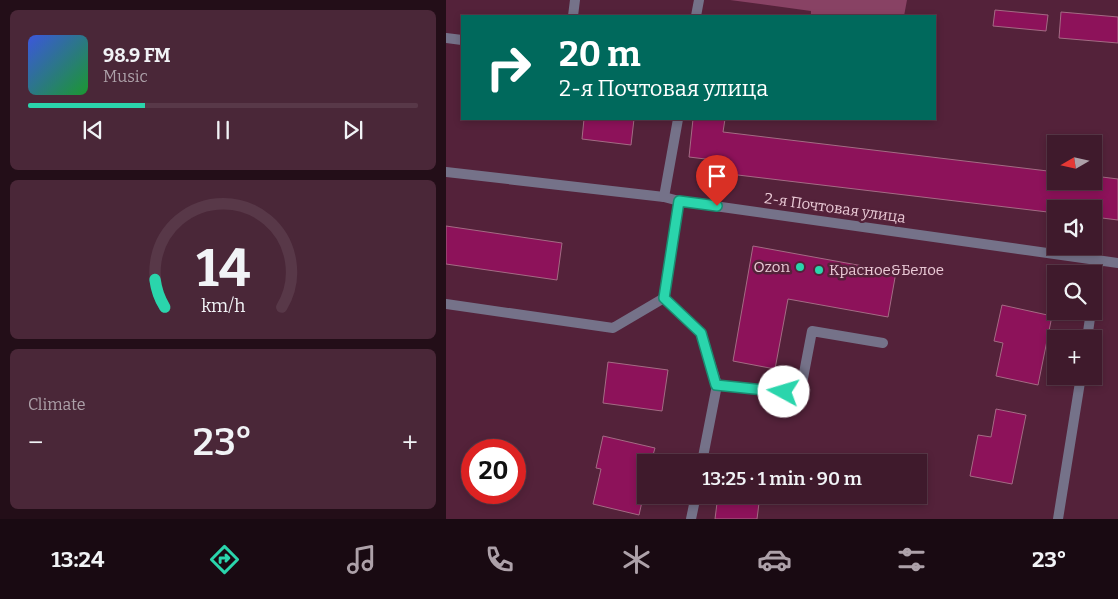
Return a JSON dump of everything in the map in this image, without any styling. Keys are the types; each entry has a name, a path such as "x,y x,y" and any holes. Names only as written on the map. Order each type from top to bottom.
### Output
{"street":[{"path":"573,15 575,0"},
{"path":"696,15 699,0"},
{"path":"446,38 461,40"},
{"path":"664,197 678,120"},
{"name":"2-я Почтовая улица","path":"446,172 664,197 679,201 1118,263"},
{"path":"664,298 679,201"},
{"path":"1098,265 1099,260"},
{"path":"446,304 613,328 664,298"},
{"path":"664,298 701,333 716,385 703,454"},
{"path":"716,385 800,394 812,331 883,343"},
{"path":"1058,519 1080,385"},
{"path":"691,519 694,504"}],"shaded area":[{"path":"730,0 907,0 904,15 811,15 811,11"}],"building":[{"path":"995,10 1048,15 1046,31 993,26"},
{"path":"1061,12 1118,17 1118,43 1059,38"},
{"path":"584,120 634,120 631,145 582,139"},
{"path":"693,120 725,120 723,132 1047,171 1047,190 1102,190 1102,177 1118,179 1118,220 1102,218 1102,200 1047,200 1047,212 721,173 722,161 689,157"},
{"path":"446,226 562,243 557,280 446,264"},
{"path":"753,246 896,272 888,317 788,299 775,369 733,361"},
{"path":"1002,305 1047,315 1047,320 1051,320 1049,330 1047,330 1047,341 1038,385 996,376 1003,343 994,341"},
{"path":"608,362 668,370 662,411 603,403"},
{"path":"996,409 1026,415 1012,484 970,476 978,435 991,437"},
{"path":"603,436 655,448 653,454 637,454 637,504 641,504 639,515 593,504 601,469 596,468"},
{"path":"717,504 759,504 757,519 715,519"}],"place":[{"name":"Ozon","path":"800,267"},
{"name":"Красное&Белое","path":"819,270"}],"route":[{"path":"717,206 679,201 664,298 701,333 716,385 784,392"}]}
